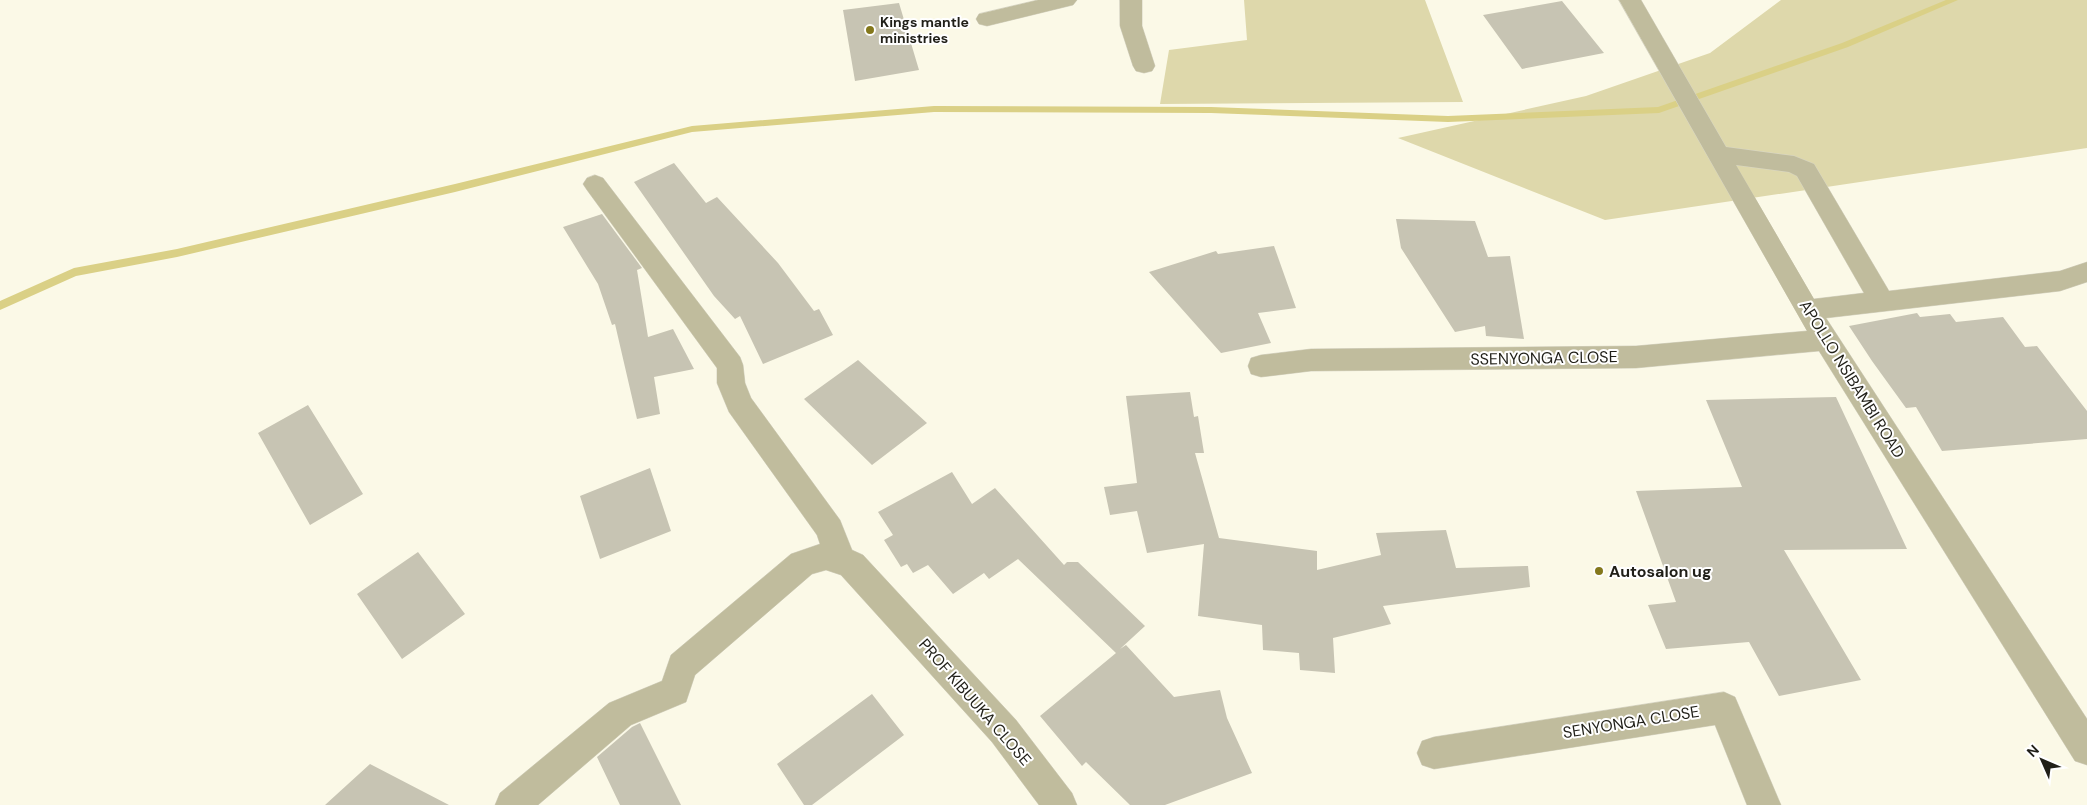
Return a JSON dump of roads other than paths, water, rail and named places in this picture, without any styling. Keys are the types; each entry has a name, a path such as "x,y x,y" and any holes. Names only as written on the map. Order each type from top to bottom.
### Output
{"street":[{"path":"987,19 1066,0"},
{"path":"1131,0 1132,26 1144,66"},
{"name":"APOLLO NSIBAMBI ROAD","path":"1630,0 1807,310 2087,750"},
{"path":"1718,154 1794,164 1806,170 1882,302"},
{"path":"595,184 730,365 732,383 739,404 830,529 840,559"},
{"path":"1807,310 2060,281 2087,272"},
{"name":"SSENYONGA CLOSE","path":"1261,366 1311,360 1636,357 1826,340"},
{"path":"512,805 620,714 675,691 682,666 802,564 826,556 840,559"},
{"name":"PROF KIBUUKA CLOSE","path":"840,559 852,565 1004,731 1060,805"},
{"name":"SENYONGA CLOSE","path":"1434,753 1724,708 1764,805"}],"waterway":[{"path":"0,306 74,272 177,253 455,188 692,129 934,109 1211,110 1448,119 1659,110 1845,45 1954,0"}],"place":[{"name":"Kings mantle ministries","path":"870,30"},
{"name":"Autosalon ug","path":"1599,571"}]}
